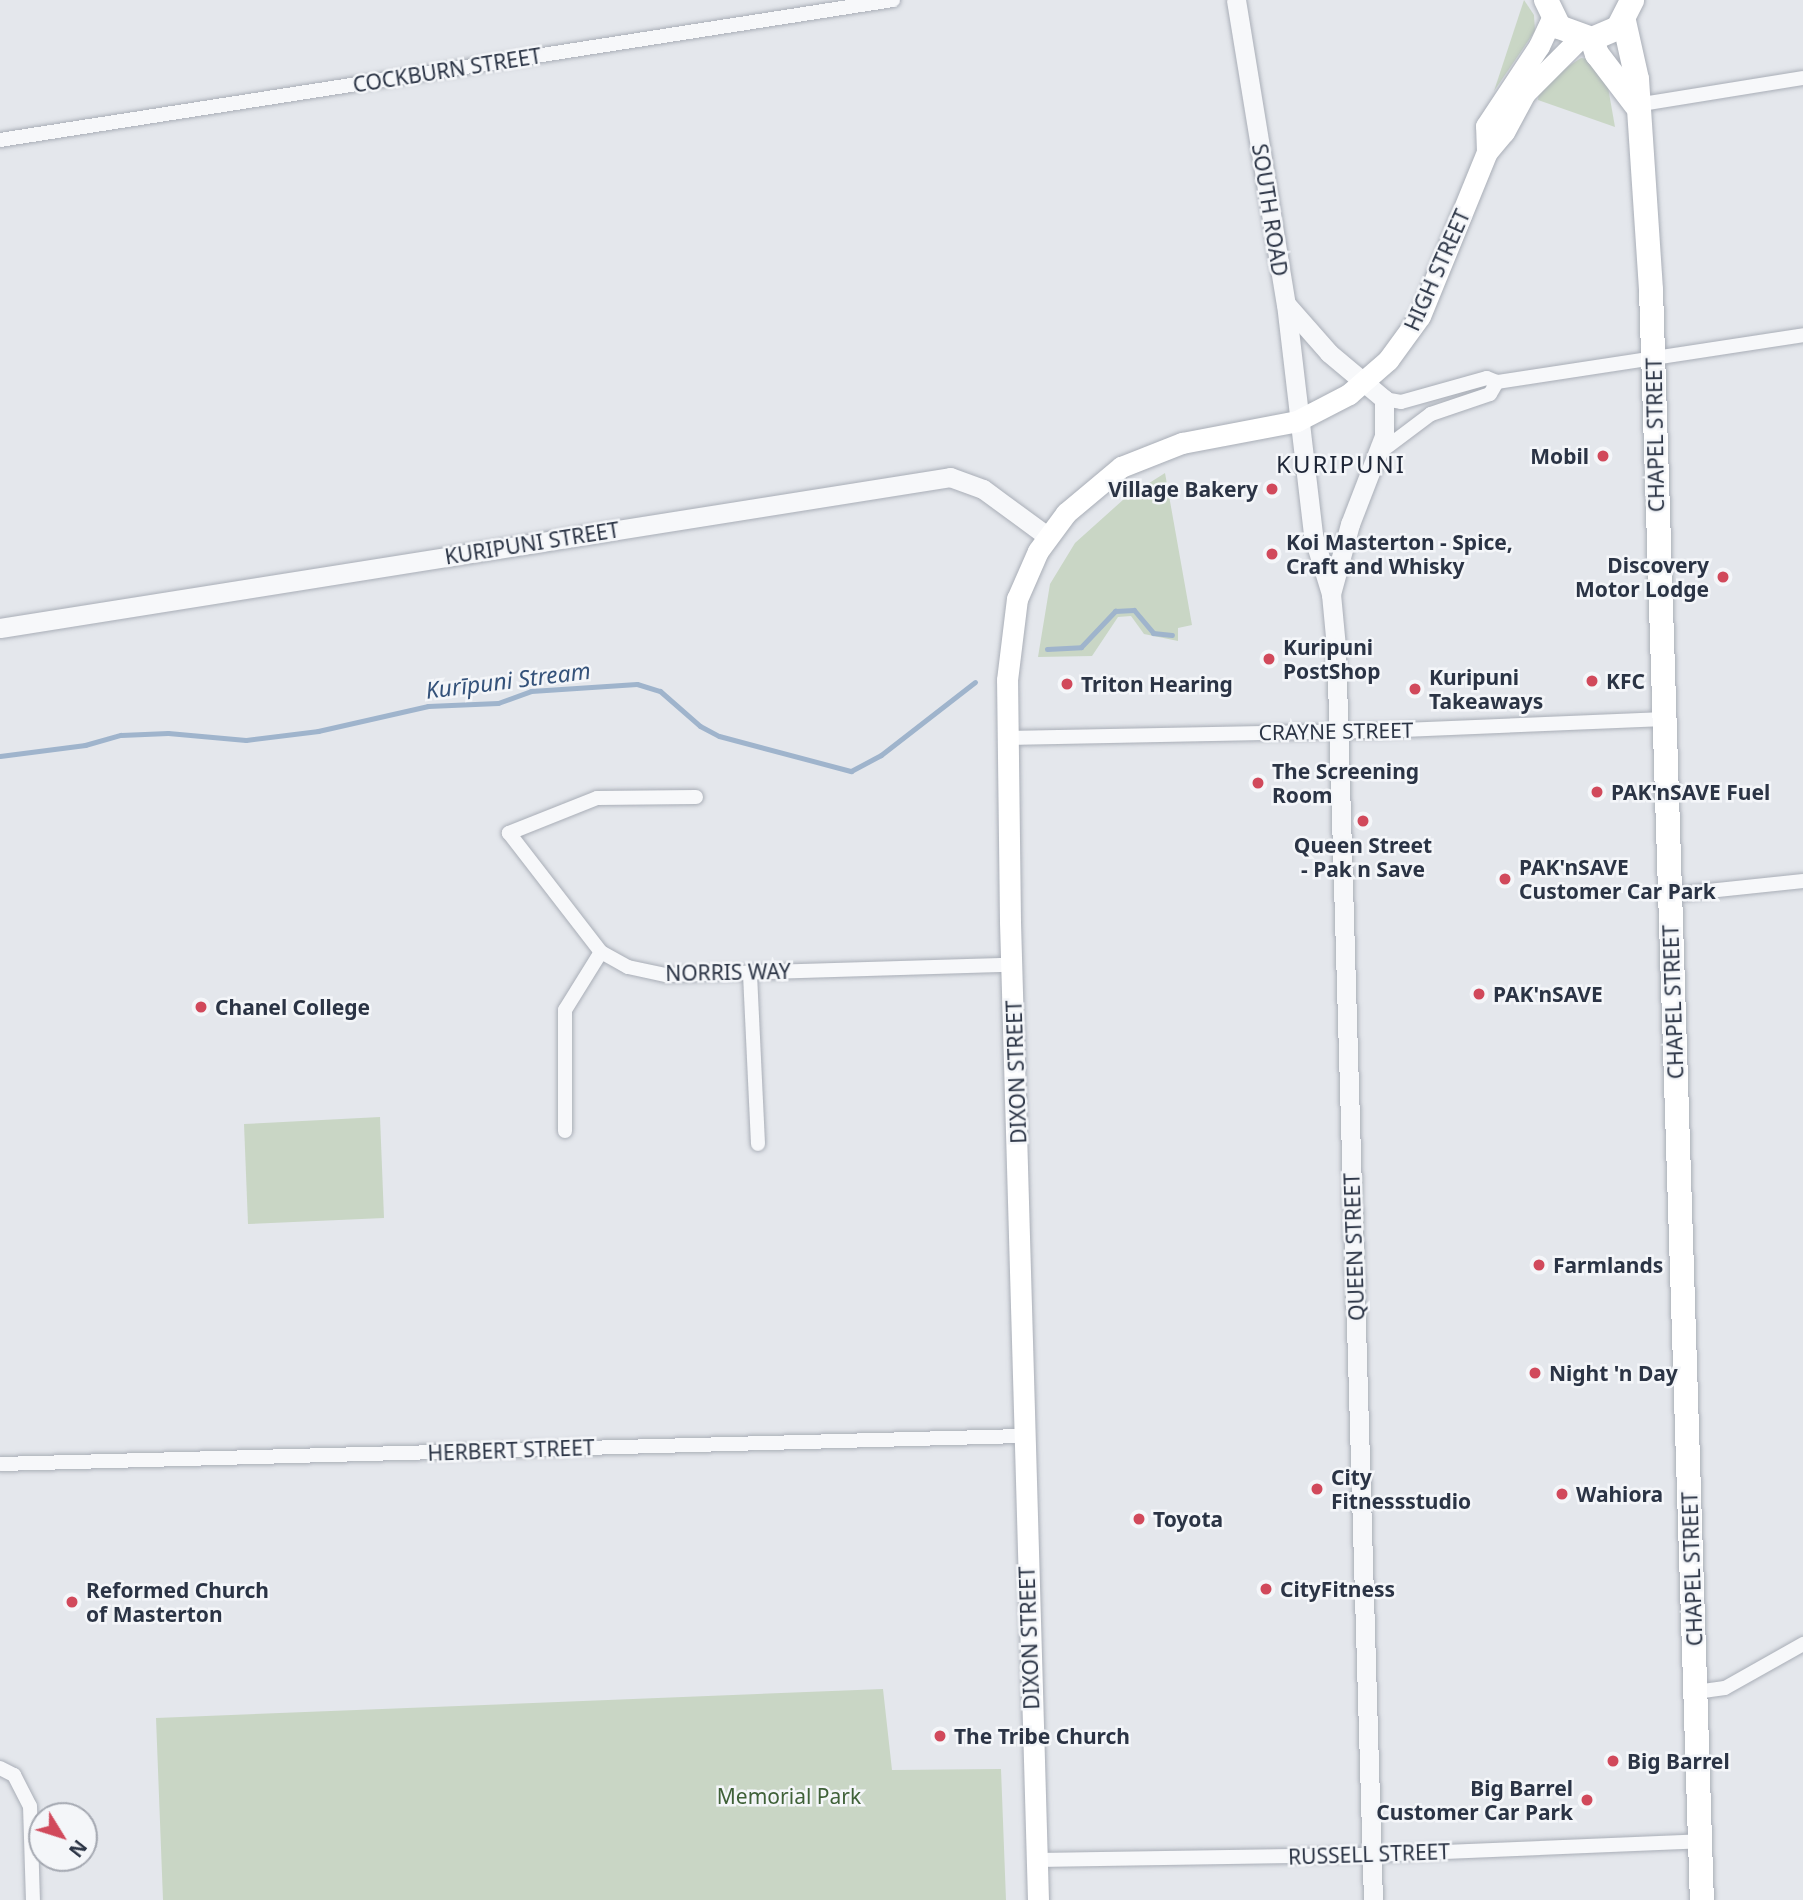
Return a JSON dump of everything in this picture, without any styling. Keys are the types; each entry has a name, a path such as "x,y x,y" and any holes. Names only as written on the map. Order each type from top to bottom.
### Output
{"highway":[{"path":"1549,9 1586,38 1636,105"},
{"path":"1586,38 1610,33 1628,10"},
{"name":"CHAPEL STREET","path":"1628,10 1637,79 1636,105 1653,358 1702,1900"}],"main road":[{"name":"HIGH STREET","path":"1487,152 1486,126 1539,46 1549,9"},
{"name":"HIGH STREET","path":"1297,421 1367,381 1406,340 1420,316 1487,152 1504,132 1525,93 1586,38"},
{"name":"DIXON STREET","path":"1038,1900 1022,1436 1024,1359 1010,965 1007,738 1012,618 1029,569 1048,536 1083,495 1143,456 1182,443 1297,421"}],"street":[{"name":"COCKBURN STREET","path":"0,140 893,0"},
{"name":"SOUTH ROAD","path":"1236,0 1286,304 1297,421"},
{"path":"1636,105 1803,78"},
{"path":"1286,304 1329,353 1367,381 1384,399 1401,402 1487,378 1497,382 1803,335"},
{"path":"1375,457 1416,423 1490,394 1497,382"},
{"name":"QUEEN STREET","path":"1331,594 1384,436 1384,399"},
{"name":"QUEEN STREET","path":"1297,421 1313,535 1331,594 1340,732 1373,1900"},
{"name":"KURIPUNI STREET","path":"0,628 950,477 983,489 1048,536"},
{"name":"CRAYNE STREET","path":"1007,738 1340,732 1665,719"},
{"name":"NORRIS WAY","path":"696,797 597,798 509,834 601,952 628,967 667,975 1010,965"},
{"path":"1670,895 1803,881"},
{"path":"565,1130 565,1010 601,952"},
{"path":"750,974 758,1144"},
{"name":"HERBERT STREET","path":"0,1464 1022,1436"},
{"path":"1696,1692 1725,1688 1803,1644"},
{"path":"0,1768 14,1775 30,1805 33,1900"},
{"name":"RUSSELL STREET","path":"1037,1860 1372,1856 1701,1840"}],"green space":[{"path":"1524,0 1534,15 1535,31 1494,91"},
{"path":"1581,58 1588,59 1606,76 1615,127 1538,100 1539,91 1552,77"},
{"path":"1165,473 1192,625 1178,628 1178,641 1144,634 1131,616 1118,617 1092,656 1038,657 1050,584 1075,543 1124,499"},
{"path":"380,1117 384,1218 248,1224 244,1124"},
{"name":"Memorial Park","path":"883,1689 892,1770 1001,1769 1006,1900 163,1900 156,1718"}],"waterway":[{"name":"Kurīpuni Stream","path":"1047,649 1081,647 1115,611 1134,610 1153,633 1172,635"},
{"name":"Kurīpuni Stream","path":"0,756 85,745 121,735 168,733 246,740 318,731 428,706 498,703 531,691 637,684 660,691 700,726 719,736 851,771 881,755 975,682"}],"place":[{"name":"Mobil","path":"1603,456"},
{"name":"Village Bakery","path":"1272,489"},
{"name":"Koi Masterton - Spice, Craft and Whisky","path":"1272,554"},
{"name":"Discovery Motor Lodge","path":"1723,577"},
{"name":"Kuripuni PostShop","path":"1269,659"},
{"name":"KFC","path":"1592,681"},
{"name":"Triton Hearing","path":"1067,684"},
{"name":"Kuripuni Takeaways","path":"1415,689"},
{"name":"The Screening Room","path":"1258,783"},
{"name":"PAK'nSAVE Fuel","path":"1597,792"},
{"name":"Queen Street - Pak n Save","path":"1363,821"},
{"name":"PAK'nSAVE Customer Car Park","path":"1505,879"},
{"name":"PAK'nSAVE","path":"1479,994"},
{"name":"Chanel College","path":"201,1007"},
{"name":"Farmlands","path":"1539,1265"},
{"name":"Night 'n Day","path":"1535,1373"},
{"name":"City Fitnessstudio","path":"1317,1489"},
{"name":"Wahiora","path":"1562,1494"},
{"name":"Toyota","path":"1139,1519"},
{"name":"CityFitness","path":"1266,1589"},
{"name":"Reformed Church of Masterton","path":"72,1602"},
{"name":"The Tribe Church","path":"940,1736"},
{"name":"Big Barrel","path":"1613,1761"},
{"name":"Big Barrel Customer Car Park","path":"1587,1800"}],"district":[{"name":"KURIPUNI","path":"1341,464"}]}
